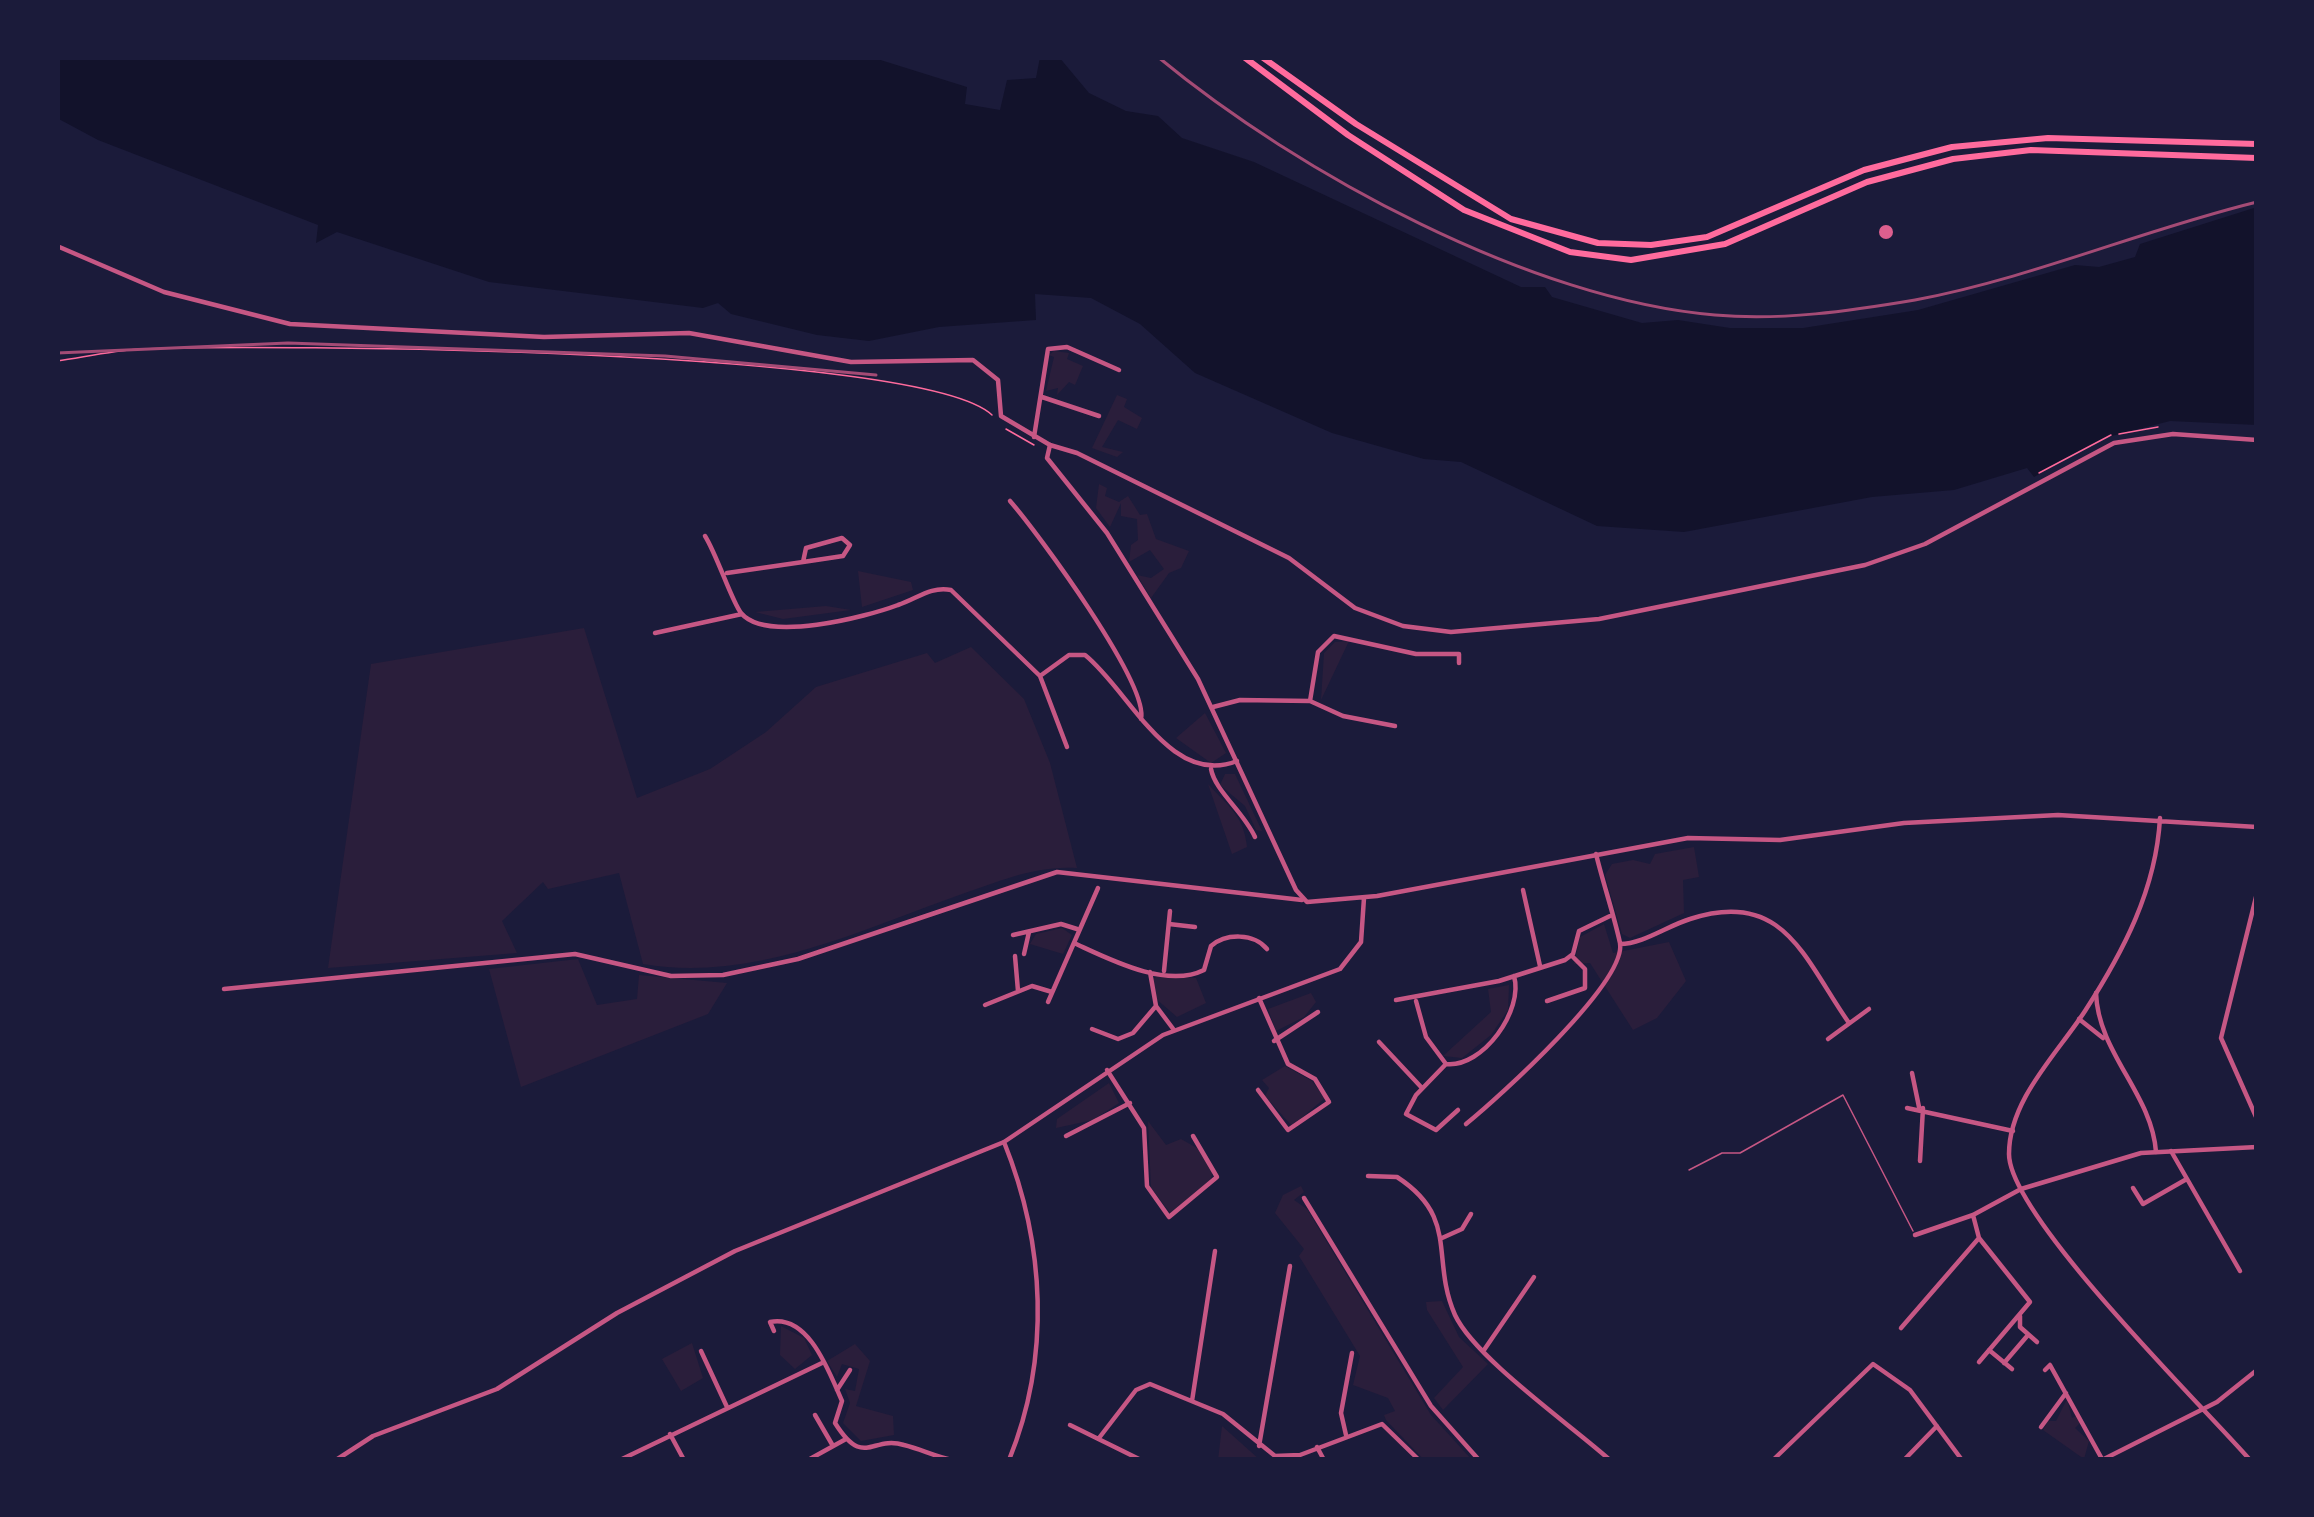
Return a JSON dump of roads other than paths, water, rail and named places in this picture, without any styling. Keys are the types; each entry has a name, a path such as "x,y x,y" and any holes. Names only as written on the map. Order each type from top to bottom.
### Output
{"main road":[{"path":"1244,57 1464,210 1570,252 1631,260 1682,255 1737,240 1893,173 1988,154 2092,150 2257,158"},
{"path":"1262,57 1510,219 1547,233 1598,243 1681,242 1733,229 1877,166 1985,142 2104,138 2257,144"}],"street":[{"path":"57,245 164,292 290,324 544,337 689,333 851,362 968,359 991,370 1000,392 1000,421 1270,548 1362,612 1419,629 1451,632 1599,619 1745,585 1865,565 1925,544 2124,440 2173,434 2257,440"},
{"path":"1035,440 1044,356 1052,347 1067,347 1119,370"},
{"path":"1041,397 1099,416"},
{"path":"1050,445 1049,466 1107,533 1213,707 1302,899"},
{"path":"1010,501 1057,558 1128,673 1142,700 1141,719"},
{"path":"705,536 727,573 742,614"},
{"path":"727,573 803,562 844,556 849,543 836,536 817,542 804,551 803,562"},
{"path":"655,633 742,614 786,627 882,610 930,590 951,590 1040,676 1066,748"},
{"path":"1310,701 1318,652 1334,636 1416,654 1459,653 1459,663"},
{"path":"1040,676 1069,655 1085,655 1141,719 1198,766 1211,769 1237,761"},
{"path":"1213,707 1240,700 1310,701 1343,716 1395,726"},
{"path":"1211,769 1216,787 1240,808 1255,837"},
{"path":"224,989 574,953 658,974 723,976 798,958 1057,872 1302,899 1364,898 1688,838 1780,840 1904,823 2074,815 2257,826"},
{"path":"2160,818 2144,898 2096,993 2034,1082 2013,1132 2009,1162 2021,1189 2066,1254 2250,1460"},
{"path":"1596,854 1620,944"},
{"path":"1048,1002 1097,888"},
{"path":"1523,890 1540,966"},
{"path":"2257,893 2222,1040 2257,1119"},
{"path":"336,1460 380,1433 497,1389 617,1313 735,1251 1004,1142 1106,1070 1174,1030 1318,980 1347,963 1364,934 1364,898"},
{"path":"1164,972 1170,911"},
{"path":"1466,1124 1517,1082 1589,1002 1620,944 1705,915 1763,915 1785,930 1849,1023"},
{"path":"1572,956 1578,933 1610,916"},
{"path":"1013,935 1064,924 1079,930"},
{"path":"1169,924 1195,927"},
{"path":"1018,992 1020,955 1029,932"},
{"path":"1073,943 1164,972 1201,972 1210,946 1225,937 1259,940 1267,949"},
{"path":"1396,1000 1514,976 1572,956"},
{"path":"1547,1001 1586,988 1585,969 1572,956"},
{"path":"1150,971 1156,1006 1174,1030"},
{"path":"1458,1110 1437,1130 1412,1120 1406,1109 1446,1064 1468,1061 1491,1040 1516,1001 1514,976"},
{"path":"985,1005 1036,985 1052,992"},
{"path":"2096,993 2105,1040 2151,1127 2156,1152"},
{"path":"1258,1090 1288,1130 1329,1102 1316,1078 1292,1069 1274,1041 1259,998"},
{"path":"1416,999 1426,1036 1446,1064"},
{"path":"1093,1029 1125,1037 1156,1006"},
{"path":"1828,1039 1869,1009"},
{"path":"1274,1041 1318,1012"},
{"path":"2079,1019 2105,1040"},
{"path":"1379,1042 1422,1088"},
{"path":"1106,1070 1130,1103 1148,1142 1147,1186 1168,1217 1217,1178 1193,1136"},
{"path":"1912,1073 1921,1108 1920,1161"},
{"path":"1066,1136 1130,1103"},
{"path":"1907,1108 2013,1132"},
{"path":"1004,1142 1030,1226 1038,1310 1030,1390 1009,1460"},
{"path":"1915,1235 1973,1215 2021,1189 2156,1152 2257,1147"},
{"path":"2170,1150 2240,1271"},
{"path":"1368,1176 1393,1175 1434,1210 1453,1310 1463,1330 1610,1460"},
{"path":"2133,1189 2144,1204 2187,1179"},
{"path":"1304,1198 1431,1406 1479,1460"},
{"path":"1442,1238 1462,1228 1471,1214"},
{"path":"1973,1215 1978,1238 2028,1296 2018,1323 2037,1342"},
{"path":"1901,1328 1978,1238"},
{"path":"1192,1401 1216,1251"},
{"path":"1259,1446 1290,1266"},
{"path":"1484,1350 1534,1277"},
{"path":"1978,1362 2023,1312"},
{"path":"774,1330 770,1322 779,1320 804,1332 837,1390 842,1405 835,1422 846,1439 866,1450 898,1443 953,1460"},
{"path":"2004,1363 2028,1335"},
{"path":"1989,1350 2012,1369"},
{"path":"701,1351 727,1407"},
{"path":"1346,1435 1342,1409 1352,1352"},
{"path":"620,1460 822,1363"},
{"path":"1773,1460 1871,1364 1905,1384 1962,1460"},
{"path":"2045,1370 2050,1365 2068,1391 2103,1460 2204,1409 2257,1370"},
{"path":"700,1371 708,1367"},
{"path":"837,1390 850,1370"},
{"path":"1099,1438 1141,1385 1157,1385 1227,1416 1259,1446 1280,1456 1317,1448 1378,1424 1387,1426 1419,1460"},
{"path":"2041,1427 2068,1391"},
{"path":"814,1415 833,1446"},
{"path":"697,1421 702,1431"},
{"path":"1070,1425 1141,1460"},
{"path":"1904,1460 1937,1426"},
{"path":"670,1434 684,1460"},
{"path":"808,1460 846,1439"},
{"path":"1317,1448 1324,1460"}],"lane":[{"path":"1689,1170 1720,1154 1743,1151 1843,1094 1915,1235"}],"railway":[{"path":"1158,57 1278,144 1420,224 1570,285 1644,304 1715,315 1841,311 1959,291 2257,202"},
{"path":"57,353 288,343 665,356 876,375"}]}
